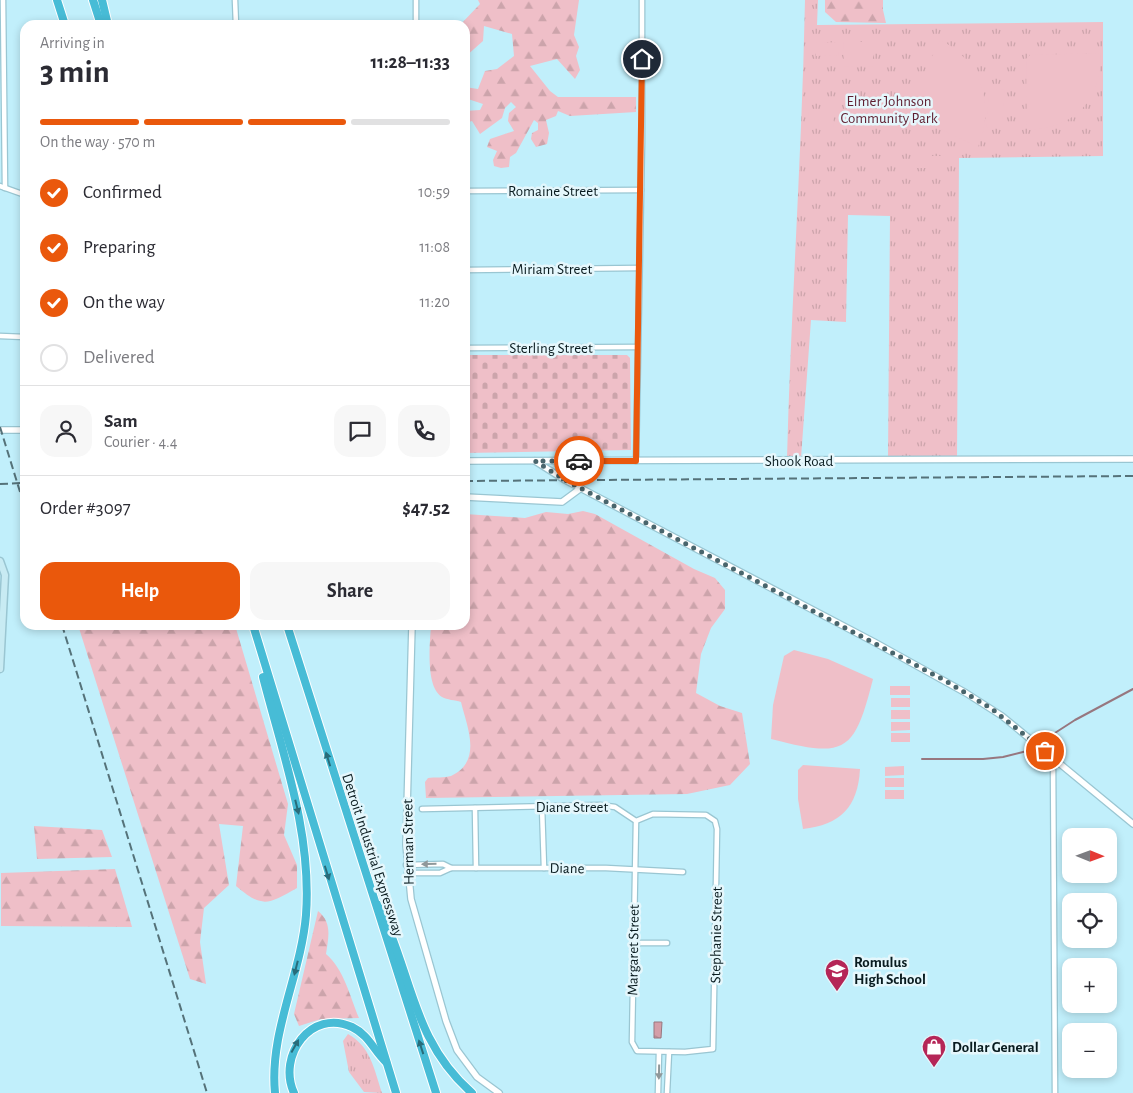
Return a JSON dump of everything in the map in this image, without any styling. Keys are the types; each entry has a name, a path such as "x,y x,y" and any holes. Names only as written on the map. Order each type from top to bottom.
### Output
{"highway":[{"path":"57,0 63,20"},
{"path":"93,0 99,20"},
{"path":"102,0 107,20"},
{"path":"249,630 298,809 307,871 304,935 278,1040 275,1093"},
{"path":"255,630 396,1093"},
{"name":"Detroit Industrial Expressway","path":"289,630 367,882 436,1093"},
{"path":"367,882 384,915 430,1041 450,1072 472,1093"},
{"path":"294,1093 289,1070 292,1052 307,1032 320,1026 342,1024 358,1030 369,1040 379,1056 387,1063"}],"main road":[{"path":"0,561 4,575 0,669"}],"street":[{"path":"3,0 2,187 20,193"},
{"path":"236,0 236,20"},
{"path":"416,0 416,20"},
{"path":"636,461 642,0"},
{"name":"Romaine Street","path":"470,191 641,190"},
{"name":"Miriam Street","path":"470,270 638,268"},
{"path":"0,336 20,336"},
{"name":"Sterling Street","path":"470,348 636,347"},
{"path":"0,430 20,430"},
{"name":"Shook Road","path":"470,461 1133,459"},
{"path":"535,461 581,488 966,693 1002,716 1133,824"},
{"path":"470,497 562,502 581,488"},
{"name":"Herman Street","path":"412,630 407,873 415,914 454,1045 468,1068 499,1093"},
{"path":"1053,758 1055,1093"},
{"name":"Diane Street","path":"422,809 609,806 615,807 636,821"},
{"path":"542,807 544,868"},
{"path":"475,808 476,868"},
{"name":"Stephanie Street","path":"636,821 653,814 706,814 715,820 718,850 713,1049 664,1052"},
{"name":"Margaret Street","path":"636,821 632,1042 637,1051 664,1052"},
{"name":"Diane","path":"406,865 443,864 451,868"},
{"name":"Diane","path":"407,873 440,873 451,868 544,868 683,872"},
{"path":"633,943 667,943"},
{"path":"658,1093 664,1052"},
{"path":"664,1052 667,1093"}],"green space":[{"path":"478,0 579,0 574,35 579,47 576,56 580,70 575,79 557,59 530,66 550,91 558,97 636,97 636,112 570,116 558,111 556,116 546,120 549,133 547,144 536,147 531,139 532,133 538,130 538,123 534,120 516,153 510,157 509,167 501,168 494,166 493,160 497,151 487,147 490,139 514,131 508,121 509,113 516,107 511,102 505,108 502,118 480,134 472,121 470,122 470,111 480,110 483,104 470,100 470,88 478,89 485,71 497,69 514,56 512,34 484,26 483,41 470,53 470,20 465,20 480,4"},
{"name":"Elmer Johnson Community Park","path":"805,0 818,0 817,25 1103,22 1103,156 959,158 957,458 888,458 890,216 848,215 846,322 811,320 801,458 787,458"},
{"path":"825,0 883,0 886,23 836,22 825,12"},
{"path":"940,40 966,59 981,85 985,100 985,115 978,147 909,114 907,107"},
{"path":"838,42 839,55 816,56 816,43"},
{"path":"843,42 873,42 873,66 844,67"},
{"path":"1101,53 1100,70 1096,85 1082,109 1071,118 1059,124 1027,130 1026,59 1030,55"},
{"path":"989,89 1005,90 1002,129 986,127"},
{"path":"824,111 833,111 834,127 824,127"},
{"path":"808,112 818,112 819,128 809,128"},
{"path":"917,156 942,156 942,168 917,168"},
{"path":"470,355 627,355 630,358 631,450 470,453"},
{"path":"583,511 595,514 694,569 715,578 725,590 725,609 711,628 701,654 696,693 720,706 742,713 750,764 730,785 687,794 426,798 425,782 428,778 451,776 461,770 467,762 470,753 469,732 461,702 444,698 437,692 431,674 430,653 431,630 470,630 470,514 525,518 546,512 568,514"},
{"path":"80,630 236,630 288,804 284,835 297,865 297,888 279,898 266,902 253,898 236,886 243,826 219,824 229,885 204,908 200,942 206,984 190,979"},
{"path":"794,650 828,659 873,679 859,723 852,736 843,744 831,748 815,748 771,739 773,705 784,656"},
{"path":"890,686 910,686 910,695 890,695"},
{"path":"891,698 910,698 910,707 891,707"},
{"path":"891,710 910,710 910,719 891,719"},
{"path":"891,722 910,722 910,730 891,731"},
{"path":"891,733 910,733 910,742 891,742"},
{"path":"803,765 860,769 855,794 845,812 827,823 803,829 798,799 798,770"},
{"path":"904,766 904,775 885,776 885,767"},
{"path":"885,778 904,778 904,787 885,787"},
{"path":"885,790 904,790 904,799 885,799"},
{"path":"34,826 102,830 112,857 37,859"},
{"path":"115,869 132,927 1,926 1,873"},
{"path":"318,911 328,926 326,954 342,975 359,1018 321,1019 299,1026 294,1014"},
{"path":"348,1034 356,1039 367,1052 382,1093 364,1092 349,1072 343,1041"}],"water":[{"path":"654,1022 662,1022 661,1038 654,1038"}],"waterway":[{"path":"922,759 983,759 1003,757 1027,751 1075,720 1133,689"}],"railway":[{"path":"0,427 20,492"},
{"path":"470,481 1133,476"},
{"path":"0,484 20,483"},
{"path":"64,630 207,1093"}],"way so far":[{"path":"579,461 535,461 565,480 874,642 966,693 1002,716 1045,751"}],"place":[{"name":"Romulus High School","path":"837,992"},
{"name":"Dollar General","path":"934,1068"}],"route":[{"path":"579,461 636,461 636,347 641,195 642,59"}]}
